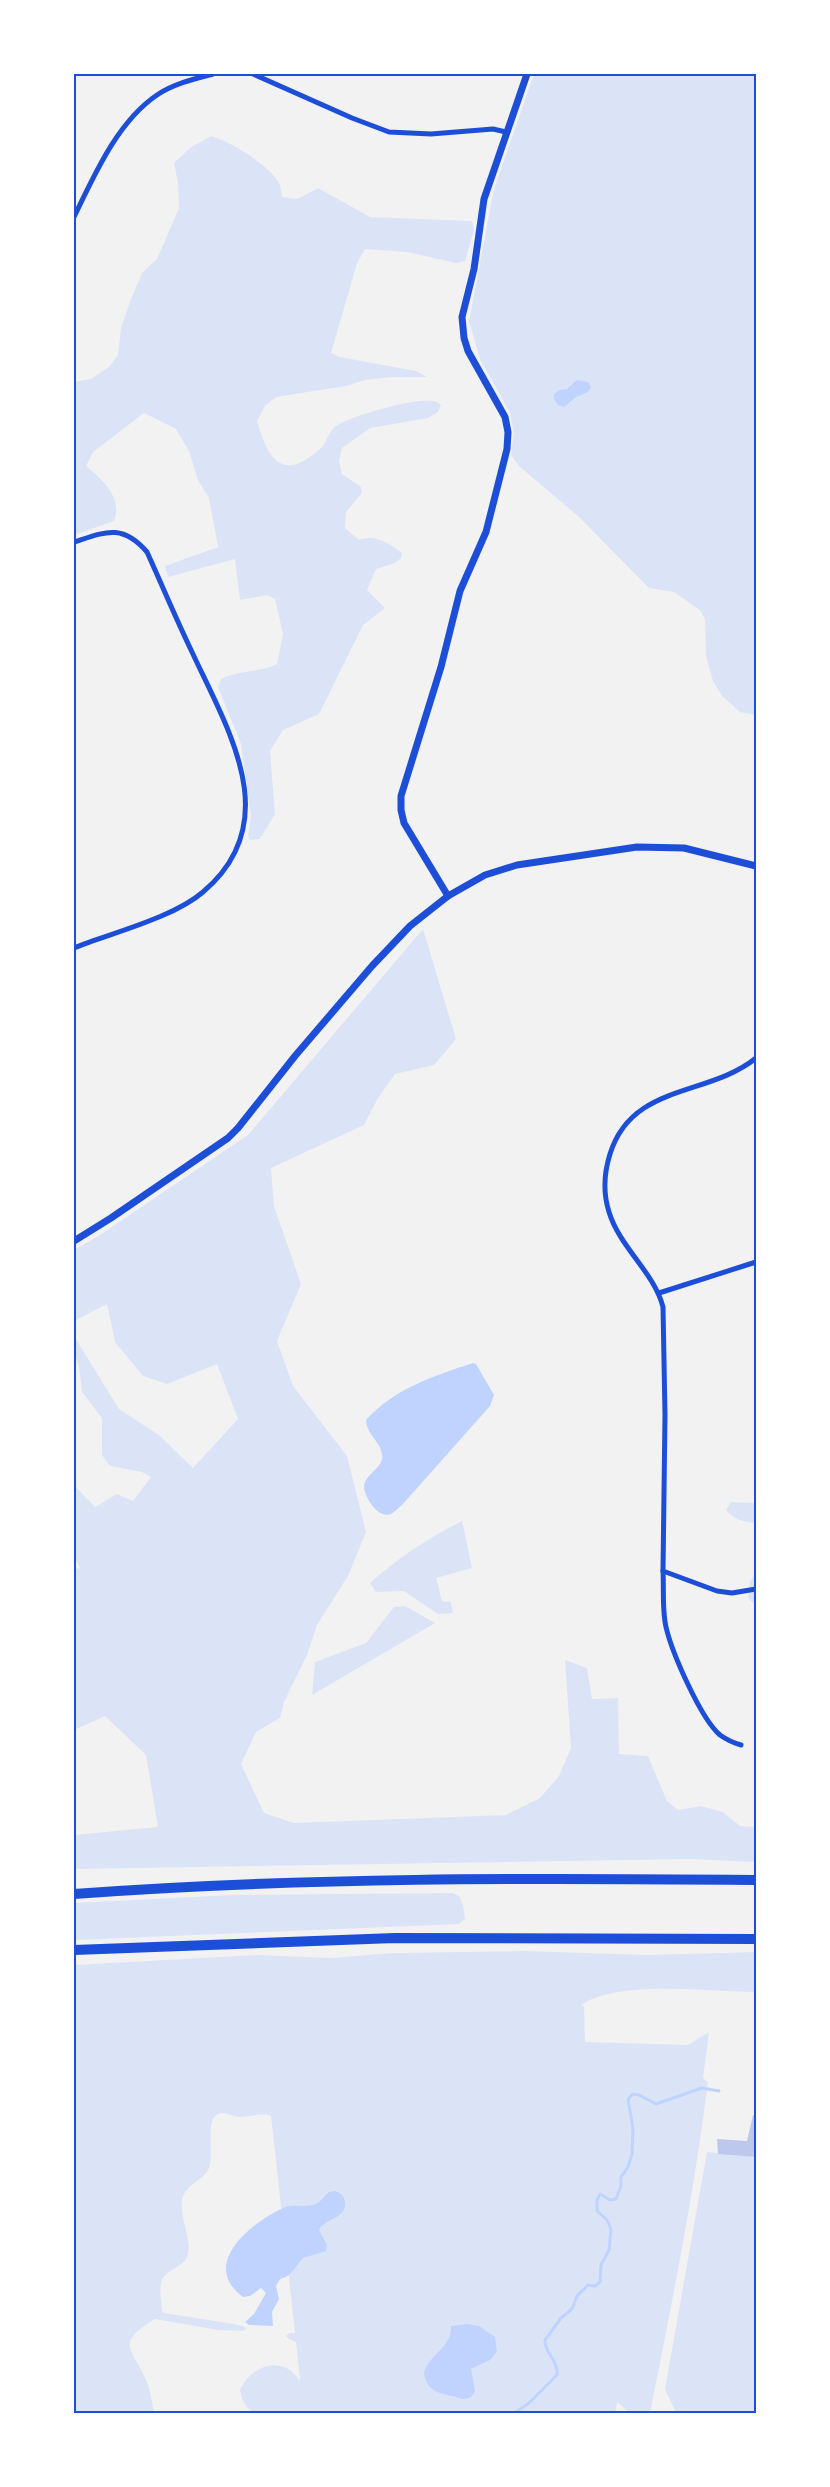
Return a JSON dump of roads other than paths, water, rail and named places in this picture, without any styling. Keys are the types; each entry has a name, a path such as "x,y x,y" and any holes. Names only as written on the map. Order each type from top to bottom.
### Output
{"highway":[{"path":"74,1894 308,1881 476,1878 756,1880"},
{"path":"74,1950 395,1938 756,1940"}],"street":[{"path":"74,217 117,139 142,108 158,95 180,84 213,74"},
{"path":"253,74 389,132 431,134 493,129 506,132"},
{"path":"448,896 404,823 400,810 401,796 441,666 460,591 486,532 507,450 508,432 505,417 468,351 462,325 476,261 484,198 527,74"},
{"path":"74,542 107,531 120,532 138,542 147,552 228,730 240,762 246,820 235,856 202,893 152,918 74,948"},
{"path":"74,1241 219,1146 238,1128 372,966 410,926 448,896 484,874 505,867 637,847 684,848 756,866"},
{"path":"741,1745 730,1741 712,1727 697,1701 666,1628 663,1571 664,1318 659,1293 623,1241 609,1212 605,1178 613,1144 628,1120 652,1102 728,1076 756,1058"},
{"path":"659,1293 756,1262"},
{"path":"663,1571 717,1591 732,1593 756,1588"}],"water":[{"path":"577,380 588,382 591,387 588,392 576,397 564,407 558,405 554,394 567,389"},
{"path":"473,1363 476,1364 494,1395 490,1406 402,1505 391,1514 381,1513 369,1501 364,1486 365,1481 382,1459 381,1449 369,1430 366,1420 389,1399 402,1391 430,1378"},
{"path":"335,2191 343,2196 345,2208 319,2230 327,2245 326,2251 303,2258 291,2273 280,2279 276,2286 279,2299 272,2312 273,2326 249,2325 245,2322 254,2314 266,2293 261,2288 250,2296 243,2297 231,2284 226,2271 228,2258 234,2246 245,2234 270,2215 287,2207 315,2204 329,2192"},
{"path":"467,2324 479,2326 495,2337 497,2351 490,2360 471,2369 475,2391 471,2397 464,2399 434,2390 427,2383 424,2373 430,2361 448,2340 451,2326"}],"waterway":[{"path":"513,2414 529,2403 557,2375 556,2365 545,2345 545,2340 561,2318 572,2309 577,2296 588,2285 595,2286 600,2282 601,2265 609,2250 611,2229 607,2220 597,2211 597,2200 600,2194 610,2200 616,2199 621,2186 621,2177 628,2167 632,2154 633,2129 628,2099 633,2094 639,2095 656,2104 702,2088 719,2091"}]}
